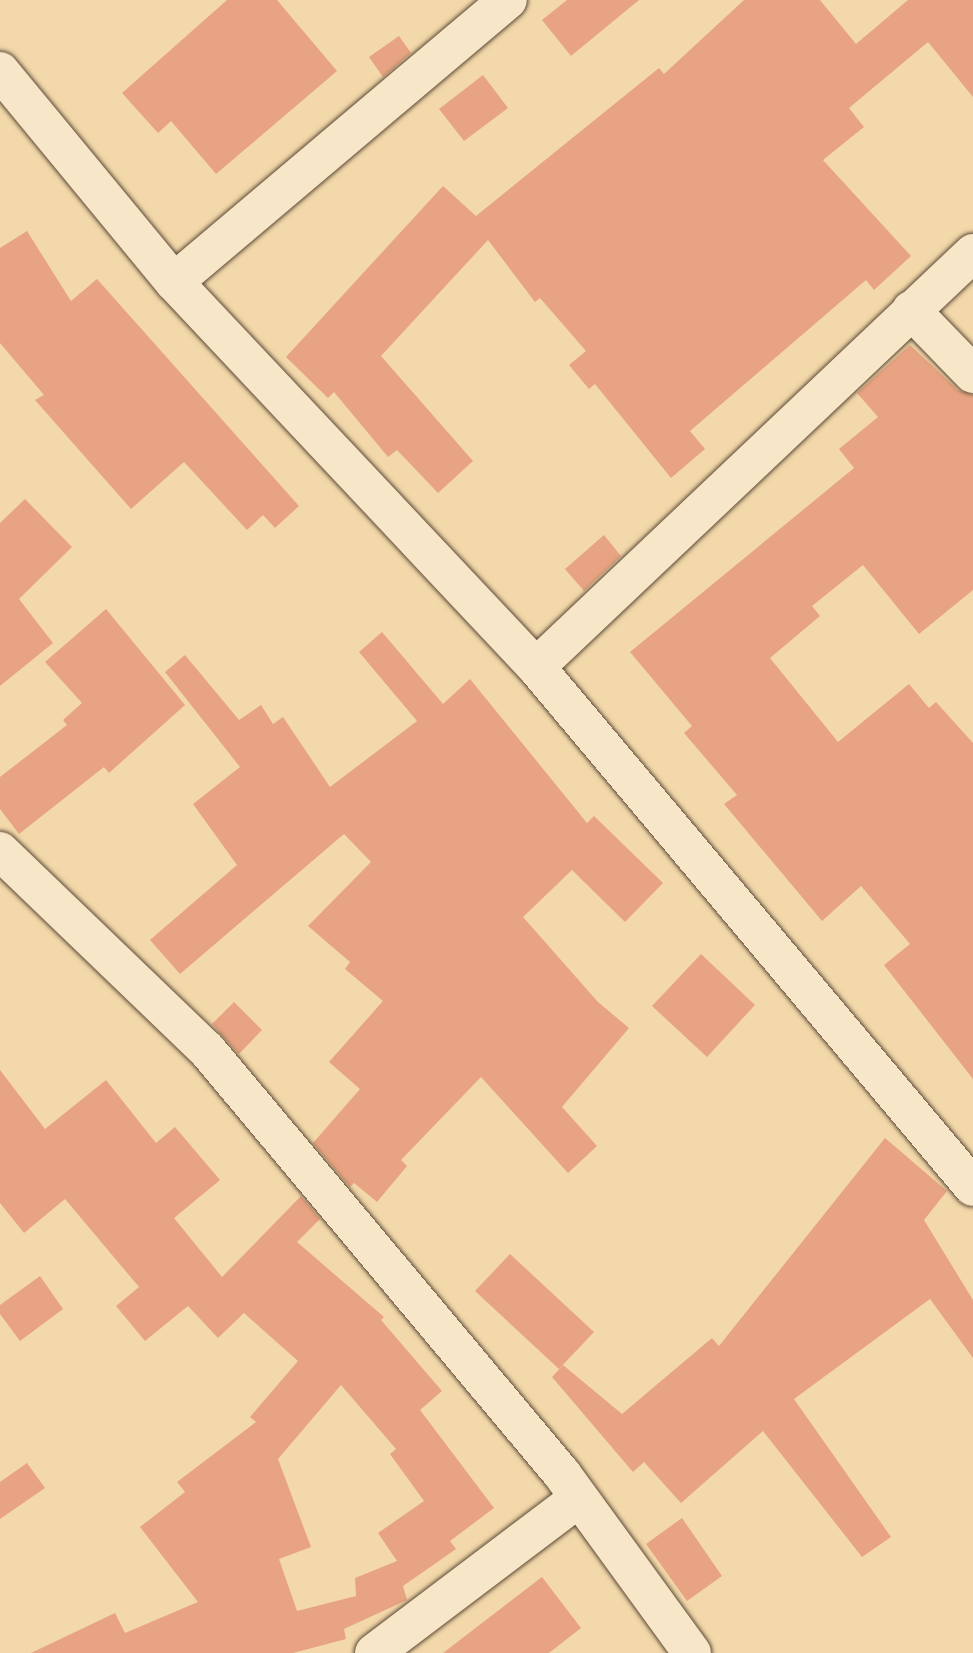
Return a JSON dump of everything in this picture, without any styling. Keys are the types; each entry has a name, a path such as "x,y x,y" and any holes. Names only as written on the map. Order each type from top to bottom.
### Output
{"street":[{"path":"174,282 508,0"},
{"path":"0,71 174,282 536,667 973,1187"},
{"path":"536,667 973,253"},
{"path":"911,310 973,374"},
{"path":"0,851 207,1050 579,1498 692,1653"},
{"path":"374,1653 579,1498"}],"building":[{"path":"227,0 277,0 337,71 216,174 171,121 158,133 122,93"},
{"path":"567,0 639,0 571,56 542,20"},
{"path":"744,0 820,0 856,44 908,0 973,0 973,97 928,42 849,108 864,127 823,160 911,256 874,290 866,280 690,431 705,449 671,478 595,384 589,389 569,365 586,351 540,298 535,302 488,240 381,356 473,461 438,493 397,450 388,457 334,392 328,398 286,357 443,186 476,216 659,68 664,74"},
{"path":"399,36 411,53 383,77 369,57"},
{"path":"483,75 508,108 464,141 439,109"},
{"path":"27,231 71,301 97,279 299,506 275,528 263,515 247,530 184,462 131,509 35,400 44,395 0,343 0,248"},
{"path":"910,345 958,390 973,395 973,590 919,634 863,565 812,606 820,616 770,658 838,742 909,684 929,708 936,702 973,743 973,1079 884,965 910,944 861,886 822,921 724,804 737,795 684,733 692,726 630,652 854,468 839,449 878,417 857,393"},
{"path":"25,499 72,547 19,599 53,643 0,686 0,523"},
{"path":"604,535 621,556 584,591 565,569"},
{"path":"106,609 185,705 109,773 104,767 19,834 0,809 0,777 67,725 63,720 82,703 45,662"},
{"path":"382,632 443,704 470,679 587,823 594,816 663,883 625,922 572,870 523,917 598,1002 629,1028 562,1107 597,1146 568,1173 481,1077 401,1160 407,1166 377,1202 354,1183 350,1187 313,1143 360,1089 329,1062 383,1001 345,969 350,962 308,926 371,862 344,834 180,974 150,940 237,865 193,804 240,767 165,672 185,655 239,720 261,705 273,724 283,717 330,787 417,721 359,652"},
{"path":"701,954 755,1005 707,1057 652,1006"},
{"path":"234,1002 262,1030 239,1054 212,1024"},
{"path":"0,1070 45,1129 106,1080 156,1143 175,1127 220,1180 174,1218 222,1277 301,1196 320,1219 297,1242 384,1317 381,1320 442,1391 420,1410 494,1508 450,1541 456,1549 403,1586 407,1600 344,1629 346,1639 293,1653 31,1653 115,1613 125,1633 198,1602 140,1527 185,1492 177,1482 256,1422 250,1417 298,1361 244,1313 218,1338 188,1306 145,1341 116,1306 139,1287 65,1199 24,1233 0,1203","holes":["341,1385 396,1449 390,1454 424,1501 378,1533 397,1561 355,1578 356,1596 297,1611 279,1559 311,1547 278,1459"]},
{"path":"885,1138 947,1191 924,1220 973,1300 973,1358 930,1299 794,1399 891,1537 862,1557 763,1431 681,1503 644,1462 633,1472 552,1377 563,1365 622,1414 712,1338 719,1346"},
{"path":"510,1254 594,1332 559,1369 475,1291"},
{"path":"40,1276 63,1309 20,1341 0,1314 0,1305"},
{"path":"27,1463 45,1488 0,1519 0,1482"},
{"path":"682,1518 722,1576 687,1601 646,1544"},
{"path":"542,1577 581,1628 549,1653 443,1653"}]}
